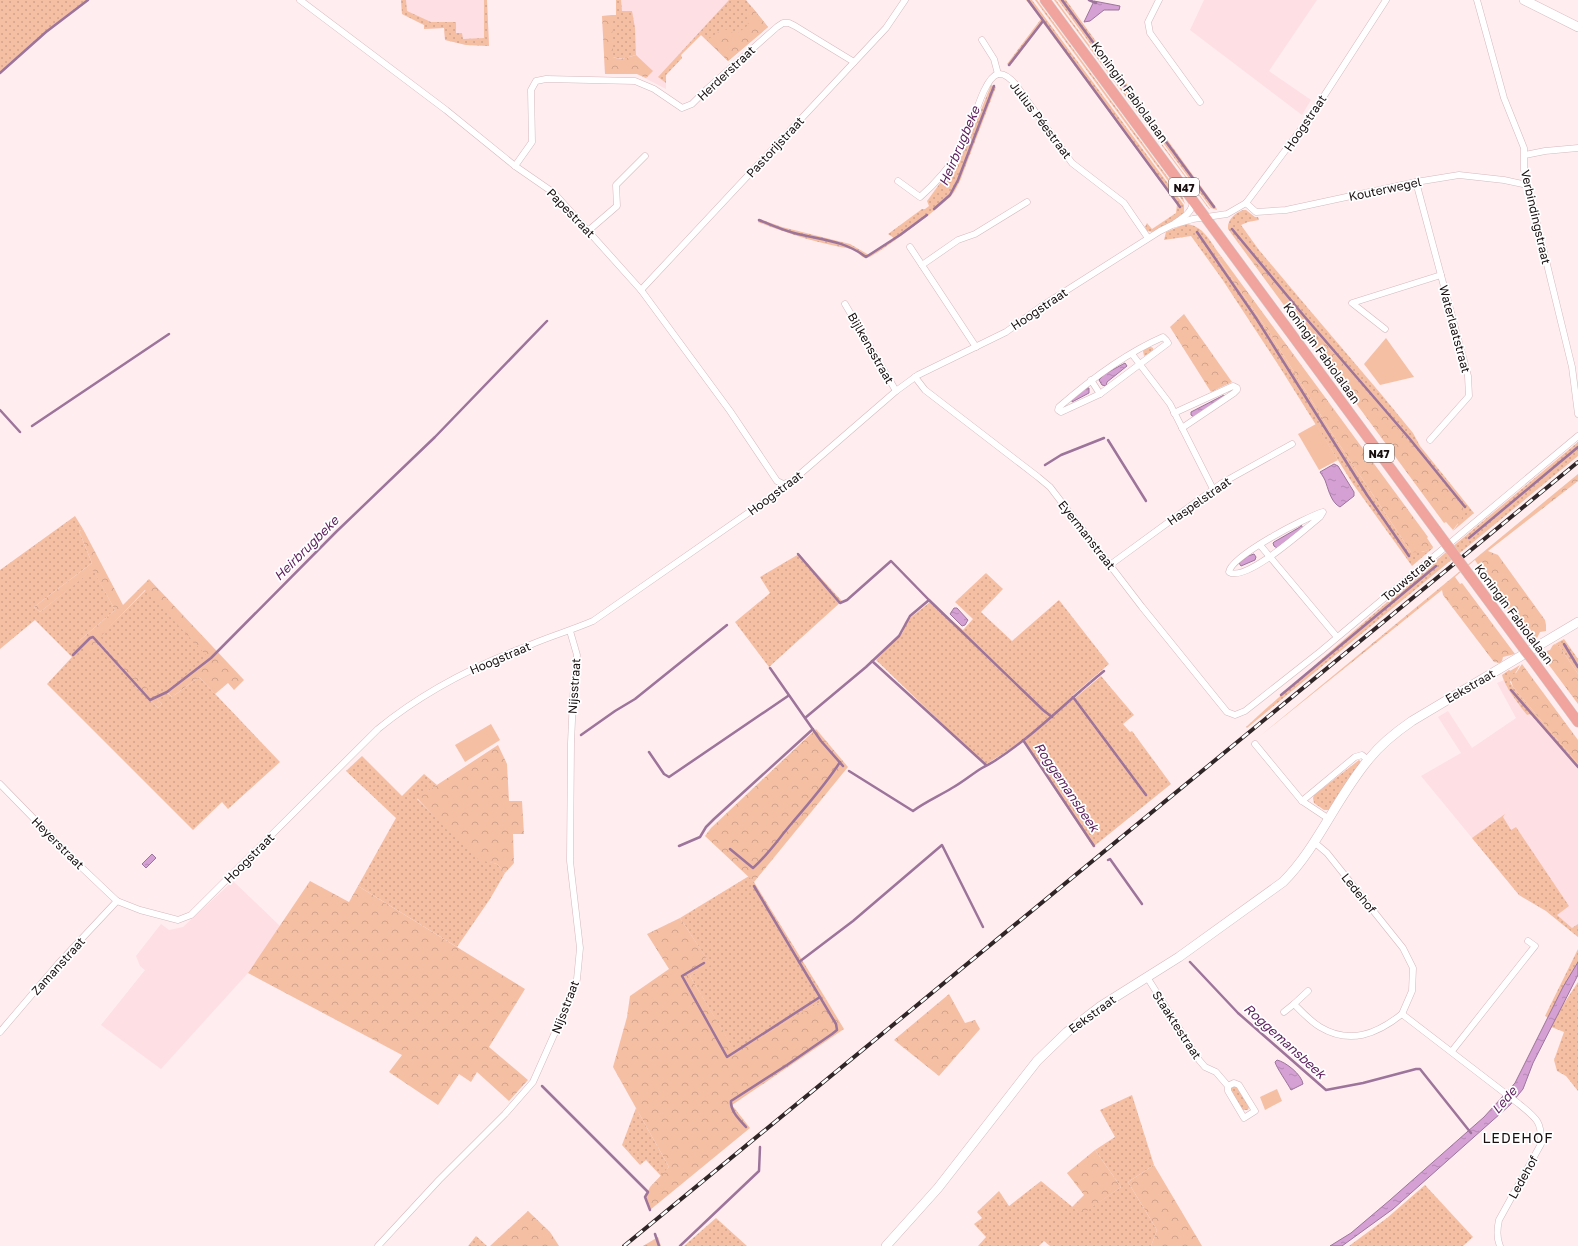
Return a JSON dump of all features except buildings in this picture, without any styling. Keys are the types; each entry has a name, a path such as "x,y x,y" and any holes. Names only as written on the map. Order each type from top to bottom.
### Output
{"main road":[{"name":"Koningin Fabiolalaan","path":"1045,0 1578,722"}],"street":[{"name":"Papestraat","path":"300,0 446,110 515,166 554,193 641,290 730,411 777,481 783,484"},
{"name":"Pastorijstraat","path":"641,290 886,28 905,0"},
{"path":"1159,0 1148,22 1150,33 1200,102"},
{"name":"Hoogstraat","path":"117,901 140,910 178,920 191,915 378,729 400,712 467,672 530,645 593,621 781,490 783,484 792,481 896,391 915,377 1006,332 1042,306 1148,238 1172,225 1193,219 1227,214 1246,203 1311,116 1386,0"},
{"name":"Verbindingstraat","path":"1477,0 1504,98 1521,139 1525,155 1524,170 1572,367 1578,414"},
{"path":"1524,0 1578,27"},
{"name":"Herderstraat","path":"515,166 532,142 531,90 536,81 546,79 635,81 654,89 682,108 692,104 768,34 783,23 795,26 854,62"},
{"name":"Julius Péestraat","path":"982,40 994,58 998,74"},
{"name":"Julius Péestraat","path":"898,181 920,197 930,189 963,147 982,95 988,83 998,74 1004,75 1016,85 1072,162 1124,203 1148,238"},
{"path":"1525,155 1545,151 1578,148"},
{"path":"588,231 617,206 616,185 645,156"},
{"name":"Kouterwegel","path":"1246,203 1256,212 1286,210 1416,182 1459,175 1527,184"},
{"name":"Waterlaatstraat","path":"1416,182 1468,376 1470,396 1430,440"},
{"path":"1172,225 1190,211 1193,205 1193,200"},
{"path":"922,265 958,240 975,234 1027,202"},
{"path":"910,246 976,348"},
{"name":"Waterlaatstraat","path":"1385,329 1352,303 1441,275"},
{"name":"Bijlkensstraat","path":"845,304 896,391"},
{"path":"1163,337 1168,343 1140,364 1100,394 1060,412 1058,410 1059,407 1091,380 1132,354 1163,337"},
{"path":"1132,354 1170,404 1213,489"},
{"name":"Eyermanstraat","path":"915,377 925,390 1050,487 1227,712 1235,715"},
{"path":"1091,380 1100,394"},
{"path":"1174,413 1233,386 1237,388 1234,393 1182,428"},
{"name":"Touwstraat","path":"1235,715 1240,714 1260,700 1578,436"},
{"name":"Haspelstraat","path":"1110,565 1222,482 1292,444"},
{"path":"1323,512 1320,517 1270,558 1263,563 1237,574 1232,574 1229,572 1235,563 1270,538 1300,521 1323,512"},
{"path":"1260,545 1337,637"},
{"name":"Eekstraat","path":"886,1246 938,1188 1037,1061 1050,1047 1095,1010 1179,957 1283,882 1303,858 1368,760 1389,738 1412,721 1578,622"},
{"name":"Nijsstraat","path":"378,1246 439,1180 505,1114 533,1082 577,980 580,948 570,861 571,743 577,655 570,631"},
{"path":"1255,744 1302,801 1329,819"},
{"path":"1302,801 1355,757 1362,756 1368,760"},
{"name":"Heyerstraat","path":"0,784 79,865 117,901"},
{"name":"Ledehof","path":"1314,842 1327,853 1403,948 1413,968 1412,991 1402,1014 1452,1051 1534,1117 1541,1130 1541,1144 1499,1220 1497,1236 1500,1246"},
{"name":"Zamanstraat","path":"0,1032 58,964 117,901"},
{"path":"1528,941 1541,950"},
{"path":"1452,1051 1535,946"},
{"name":"Staaktestraat","path":"1147,977 1199,1060 1205,1067 1216,1072 1228,1086 1228,1091 1244,1118 1255,1111 1239,1085 1234,1083 1228,1086"},
{"path":"1284,1012 1308,991"},
{"path":"1294,1004 1318,1026 1330,1032 1342,1035 1362,1035 1375,1032 1402,1014"}],"shaded area":[{"path":"401,0 487,0 489,46 466,45 445,40 444,28 424,29 424,25 402,14"},
{"path":"616,0 746,0 768,27 728,61 701,35 681,55 682,58 666,75 666,89 637,74 605,74 602,16 616,15"},
{"path":"1204,0 1317,0 1269,71 1311,100 1302,115 1190,30"},
{"path":"1504,680 1515,700 1527,715 1530,713 1578,768 1578,937 1546,911 1519,895 1421,776 1461,753 1438,717 1448,711 1472,748 1516,718 1497,683"},
{"path":"233,881 280,926 248,973 161,1069 101,1025 145,970 140,966 136,956 161,924 169,930 183,927"}],"green space":[{"path":"0,0 88,0 46,32 0,73"},
{"path":"401,0 406,0 407,11 431,22 456,22 456,33 462,33 463,39 484,38 484,0 487,0 489,46 466,45 445,40 444,28 424,29 424,25 402,14"},
{"path":"616,0 621,0 622,11 632,11 635,28 636,55 622,58 613,57 612,15 616,15"},
{"path":"729,0 746,0 768,27 728,61 701,35 681,55 682,58 666,75 666,83 658,77"},
{"path":"1026,0 1032,0 1184,205 1184,213 1181,218 1152,232 1147,231 1145,227 1147,223 1152,229 1176,213 1177,204 1043,23 1010,66 1007,64 1041,19"},
{"path":"1035,0 1037,0 1183,198 1185,204"},
{"path":"1054,0 1056,0 1210,209 1209,209"},
{"path":"1058,0 1066,0 1217,210 1211,208"},
{"path":"752,7 768,27 728,61 707,40 723,29 733,33 738,33 747,26 749,20 747,12"},
{"path":"612,15 613,57 622,59 636,55 653,71 646,78 637,74 605,74 602,16"},
{"path":"991,85 996,87 954,193 924,219 873,255 865,258 852,249 804,238 758,222 760,219 782,227 850,244 869,255 894,238 888,234 922,209 929,206 927,201 966,147"},
{"path":"1243,210 1246,210 1255,217 1258,217 1259,220 1241,225 1259,250 1413,433 1420,446 1474,513 1453,531 1458,524 1332,351 1241,241 1239,244 1247,255 1228,229 1232,217"},
{"path":"1185,224 1197,227 1210,240 1221,256 1217,257 1269,332 1335,438 1411,552 1423,552 1433,547 1412,566 1353,484 1279,366 1222,279 1191,236 1164,240 1166,232"},
{"path":"1241,241 1463,507 1462,518 1453,530 1446,522 1444,523 1239,244"},
{"path":"1221,256 1428,537 1427,538 1433,547 1422,552 1411,552 1335,438 1269,332 1217,257"},
{"path":"1184,314 1232,382 1211,392 1170,327"},
{"path":"1386,338 1414,377 1380,385 1364,364"},
{"path":"1149,346 1153,348 1153,351 1144,356 1143,351"},
{"path":"1316,424 1338,460 1319,470 1298,434"},
{"path":"1578,442 1578,456 1247,728 1246,727 1369,618"},
{"path":"1578,474 1578,481 1488,551 1498,555 1545,620 1546,631 1540,632 1535,642 1533,643 1479,569 1480,568 1475,560 1455,577 1460,584 1462,583 1515,654 1503,657 1500,663 1494,662 1443,595 1442,590 1260,736"},
{"path":"75,516 83,529 79,531 92,563 34,607 40,612 93,569 115,610 79,641 99,645 158,708 162,704 99,637 146,590 208,656 167,693 172,697 199,677 280,762 228,809 222,802 193,830 47,684 72,657 35,620 0,649 0,570"},
{"path":"83,529 123,605 149,579 244,680 234,690 228,683 215,694 199,677 172,697 167,692 207,656 145,590 100,637 162,704 158,708 99,646 90,653 79,641 115,610 93,570 40,612 34,607 92,563 79,531"},
{"path":"799,554 842,601 769,667 735,622 770,593 760,577"},
{"path":"986,573 1003,589 981,612 1012,641 1059,600 1109,664 1072,696 1075,698 1101,676 1134,715 1123,724 1130,732 1132,731 1171,784 1093,847 1023,741 985,765 876,660 903,632 905,622 930,602 963,630 973,619 955,602"},
{"path":"1564,639 1578,659 1578,674 1560,647 1555,644"},
{"path":"1555,644 1560,647 1578,674 1578,704 1540,653 1550,650"},
{"path":"1522,664 1578,740 1578,764 1513,687 1509,675 1516,673"},
{"path":"1520,665 1510,682 1578,764 1578,768 1530,714 1527,715 1506,685 1502,675"},
{"path":"491,724 500,740 465,762 455,745"},
{"path":"816,729 848,767 754,882 705,836 711,828"},
{"path":"498,745 507,764 509,801 522,801 524,834 513,834 514,863 505,873 497,864 479,860 446,829 417,798"},
{"path":"362,756 402,796 424,774 437,785 417,799 479,859 497,864 505,873 490,899 457,947 358,886 396,818 346,771"},
{"path":"1359,760 1361,762 1331,810 1324,810 1314,803 1314,795"},
{"path":"1505,814 1503,817 1511,830 1516,827 1569,906 1557,915 1572,928 1578,924 1578,937 1546,911 1519,895 1472,838"},
{"path":"749,876 826,999 735,1052 690,976 710,964 680,918"},
{"path":"310,881 349,902 358,886 525,989 489,1047 528,1080 509,1101 477,1072 471,1082 459,1074 438,1105 389,1072 402,1055 248,973"},
{"path":"680,918 711,965 690,976 735,1051 826,999 844,1029 732,1105 750,1128 650,1210 645,1197 650,1187 669,1167 613,1067 627,1017 630,996 669,969 647,934"},
{"path":"1578,949 1578,962 1563,987 1549,1018 1545,1016"},
{"path":"1578,982 1578,1091 1566,1076 1557,1071 1554,1060 1564,1032 1549,1026"},
{"path":"949,994 965,1023 975,1020 980,1029 939,1076 894,1040"},
{"path":"1232,1086 1236,1086 1249,1107 1248,1110 1242,1110 1231,1092 1230,1088"},
{"path":"1277,1089 1282,1101 1265,1110 1260,1097"},
{"path":"1132,1095 1154,1165 1128,1182 1157,1230 1151,1246 1050,1246 1044,1241 1039,1246 978,1246 986,1237 974,1224 982,1218 977,1212 999,1191 1009,1206 1041,1181 1081,1214 1121,1187 1095,1150 1115,1137 1100,1110"},
{"path":"636,1108 669,1167 661,1176 646,1160 640,1165 622,1145"},
{"path":"1095,1150 1121,1187 1081,1215 1072,1207 1084,1195 1067,1173"},
{"path":"1154,1165 1202,1246 1151,1246 1157,1230 1128,1182"},
{"path":"1425,1185 1473,1237 1463,1246 1349,1246 1387,1218"},
{"path":"528,1211 550,1232 559,1246 490,1246"},
{"path":"716,1218 747,1246 684,1246"},
{"path":"476,1236 487,1246 468,1246"},
{"path":"658,1237 661,1246 643,1246"}],"water":[{"path":"1094,1 1120,6 1119,10 1104,10 1090,21 1084,22"},
{"path":"1125,363 1127,366 1107,382 1106,386 1102,385 1099,380 1105,374"},
{"path":"1085,388 1089,388 1089,393 1072,402 1072,398"},
{"path":"1224,395 1225,396 1194,417 1191,415 1191,412"},
{"path":"1334,464 1338,466 1354,492 1354,496 1340,507 1333,500 1320,472"},
{"path":"1301,525 1303,528 1277,548 1274,546 1274,542"},
{"path":"1254,554 1256,557 1255,560 1241,566 1239,563 1248,556"},
{"path":"954,608 957,608 968,620 965,625 962,626 950,614"},
{"path":"152,854 156,858 146,868 142,864"},
{"name":"Lede","path":"1578,962 1578,975 1533,1063 1523,1089 1510,1105 1393,1209 1342,1246 1330,1246 1351,1233 1390,1200 1484,1117 1515,1083 1563,987"},
{"path":"1277,1060 1285,1063 1293,1069 1302,1080 1303,1084 1291,1090 1275,1062"}],"waterway":[{"path":"0,73 46,32 88,0"},
{"path":"1028,0 1180,207"},
{"path":"1062,0 1214,207"},
{"name":"Heirbrugbeke","path":"1089,0 1096,3"},
{"name":"Heirbrugbeke","path":"1009,65 1043,21"},
{"name":"Heirbrugbeke","path":"934,209 950,195 958,180 994,86"},
{"name":"Heirbrugbeke","path":"759,220 790,232 832,241 849,247 866,257 927,215"},
{"path":"1232,229 1304,316 1409,438 1465,507"},
{"path":"1197,232 1256,318 1367,495 1409,556"},
{"name":"Heirbrugbeke","path":"73,655 90,638 93,637 150,700 167,692 211,658 336,532 435,437 547,321"},
{"path":"32,426 169,334"},
{"path":"0,410 20,432"},
{"path":"1045,465 1061,455 1104,438"},
{"path":"1108,440 1146,501"},
{"path":"1469,538 1578,447"},
{"path":"798,554 840,603 847,600 891,561 929,600 910,616 899,636 866,667 805,718"},
{"path":"1281,695 1436,566"},
{"path":"929,600 1052,717"},
{"path":"581,735 635,699 727,625"},
{"path":"1564,644 1578,667"},
{"path":"872,661 986,765"},
{"path":"770,668 821,741 843,766"},
{"path":"849,771 913,811 956,786 1024,740 1104,671"},
{"path":"1511,690 1578,767"},
{"path":"649,752 664,774 669,777 788,696"},
{"path":"1073,697 1146,795"},
{"path":"679,846 700,837 706,827 714,819 813,729"},
{"name":"Roggemansbeek","path":"1023,740 1094,846"},
{"path":"730,849 753,868 769,852 817,794 840,762"},
{"path":"799,962 853,921 942,845 983,927"},
{"name":"Roggemansbeek","path":"1108,860 1110,859 1142,904"},
{"path":"746,1127 734,1112 731,1101 787,1065 837,1030 836,1024 754,886"},
{"name":"Roggemansbeek","path":"1190,962 1238,1013 1326,1090 1363,1083 1420,1069 1471,1133"},
{"path":"704,963 682,976 727,1057 820,997"},
{"path":"542,1086 648,1192 645,1197 650,1210"},
{"path":"680,1246 759,1171 760,1147"},
{"path":"655,1234 659,1246"}],"railway":[{"path":"624,1246 1578,462"}],"district":[{"name":"LEDEHOF","path":"1518,1137"}]}
